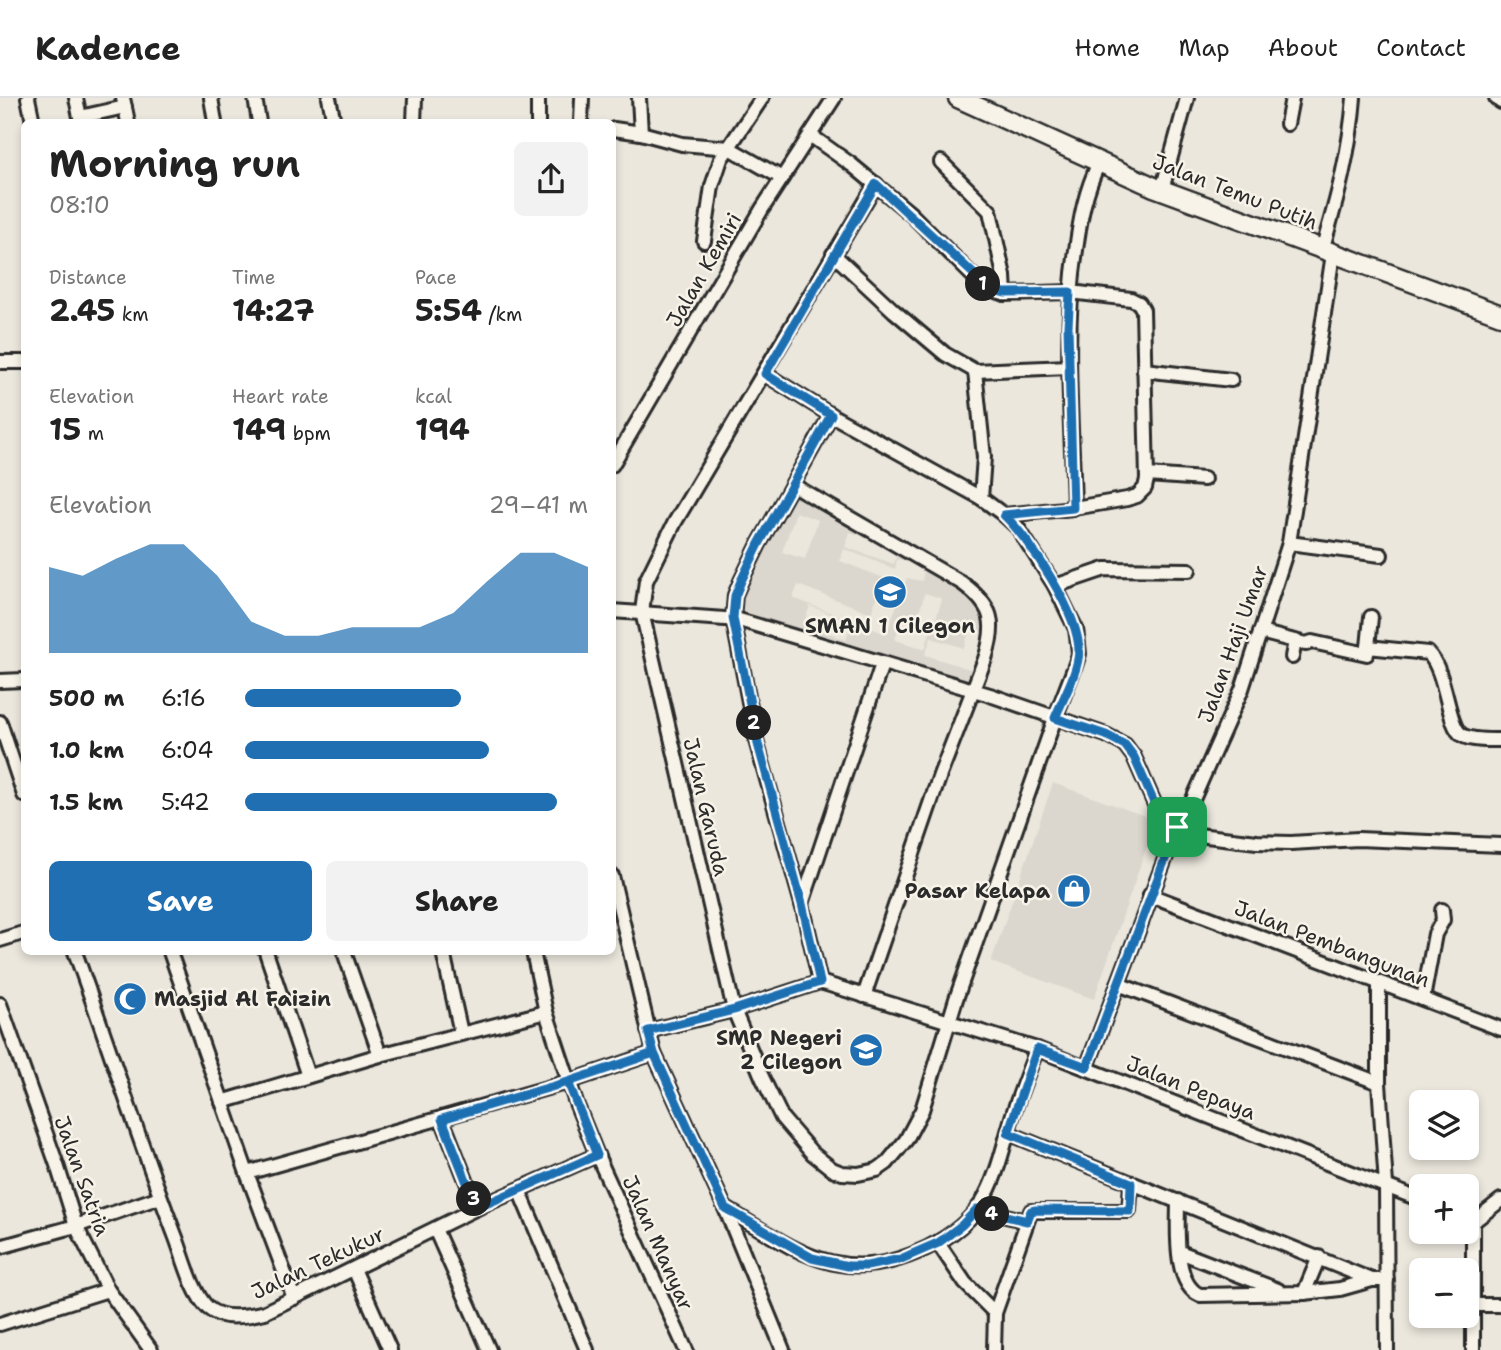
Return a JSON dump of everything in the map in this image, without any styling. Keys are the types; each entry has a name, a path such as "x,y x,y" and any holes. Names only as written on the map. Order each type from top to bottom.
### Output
{"street":[{"path":"28,98 32,119"},
{"path":"76,98 80,119"},
{"path":"211,98 214,119"},
{"path":"254,98 259,119"},
{"path":"329,98 333,119"},
{"path":"414,119 415,98"},
{"path":"538,98 538,119"},
{"path":"581,119 582,98"},
{"path":"639,98 641,133"},
{"path":"704,241 712,187 721,159 762,98"},
{"name":"Jalan Kemiri","path":"616,459 782,178 834,98"},
{"name":"Jalan Temu Putih","path":"958,98 1162,190 1501,315"},
{"path":"1162,190 1186,98"},
{"path":"1287,124 1292,98"},
{"name":"Jalan Haji Umar","path":"1087,1067 1177,827 1242,688 1289,543 1328,252 1349,146 1354,98"},
{"path":"1496,98 1501,102"},
{"path":"83,119 124,103"},
{"path":"616,129 682,144 729,148 782,178"},
{"path":"810,135 876,184 990,289 1005,293 1070,292 1131,299 1139,303 1143,310 1147,475 1145,488 1136,496 1073,508 1004,515"},
{"path":"941,162 990,211 1005,293"},
{"path":"1073,508 1070,292 1084,199 1099,163"},
{"path":"642,612 646,581 675,522 876,184"},
{"path":"833,254 894,311 946,354 975,371 1069,367"},
{"path":"0,362 21,362"},
{"path":"1144,370 1230,380"},
{"path":"975,371 984,457 981,498"},
{"name":"Jalan Garuda","path":"642,612 734,1010 782,1118 812,1153 832,1169 850,1174 877,1170 887,1163 906,1140 922,1110 956,999 1079,654 1076,629 1055,586 1018,528 1004,515 981,498 831,415 765,374"},
{"path":"648,1031 734,1010 820,982 802,904 758,744 733,618 735,596 741,581 831,415"},
{"path":"1147,475 1204,479"},
{"path":"793,485 962,583 984,601 993,624 991,640 940,775 864,996"},
{"path":"1289,543 1381,555"},
{"path":"1055,586 1105,569 1189,570"},
{"path":"616,611 733,618 973,690 1106,735 1125,745 1134,757 1159,814 1177,827 1198,835 1257,842 1358,839 1501,845"},
{"path":"1260,632 1306,644 1312,642 1367,654 1371,617"},
{"path":"1292,657 1296,641"},
{"path":"1368,646 1428,653 1441,673 1456,730 1465,736 1501,740"},
{"path":"802,904 882,664"},
{"path":"0,681 21,680"},
{"path":"0,722 21,786"},
{"path":"616,893 654,1053 725,1208 783,1350"},
{"name":"Jalan Pembangunan","path":"1150,895 1501,1029"},
{"path":"1423,999 1435,934 1443,920 1442,911"},
{"path":"0,940 21,934"},
{"name":"Jalan Tekukur","path":"76,955 160,1197 200,1297 218,1314 252,1315 294,1298 477,1208 597,1155"},
{"path":"171,955 294,1298"},
{"path":"267,955 308,1076"},
{"path":"345,955 380,1055"},
{"path":"444,955 461,1033"},
{"name":"Jalan Manyar","path":"534,955 546,1012 568,1082 597,1155 686,1350"},
{"name":"Jalan Pepaya","path":"820,982 1087,1067 1409,1195"},
{"path":"1118,984 1379,1083"},
{"path":"1379,984 1379,1083 1386,1185 1387,1350"},
{"name":"Jalan Satria","path":"0,1004 76,1226 108,1290 151,1350"},
{"path":"222,1102 380,1055 546,1012"},
{"path":"725,1208 800,1252 830,1263 858,1266 885,1263 938,1243 962,1225 977,1209 993,1177 1037,1049"},
{"path":"247,1173 568,1082 654,1053"},
{"path":"442,1119 477,1208"},
{"path":"1008,1133 1372,1280"},
{"path":"994,1350 995,1313 1031,1211 1130,1211 1131,1183"},
{"path":"519,1190 587,1350"},
{"path":"0,1247 76,1226 160,1197"},
{"path":"1479,1215 1501,1200"},
{"path":"1178,1201 1182,1277 1193,1292 1200,1295 1304,1293 1340,1289 1372,1280 1387,1280"},
{"path":"977,1209 1027,1221"},
{"path":"435,1229 489,1350"},
{"path":"938,1243 965,1283 995,1313"},
{"path":"1180,1252 1281,1292"},
{"path":"1304,1293 1319,1258"},
{"path":"354,1269 390,1350"},
{"path":"0,1324 108,1290"},
{"path":"1479,1305 1501,1305"},
{"path":"1473,1328 1473,1350"}],"shaded area":[{"path":"797,494 936,569 964,587 983,606 991,623 972,687 831,639 740,613 746,579","holes":["796,512 818,520 805,559 782,552","850,532 898,549 894,564 845,547","844,549 895,569 897,559 925,564 922,581 907,578 886,634 793,598 798,585 871,613 884,578 840,561","925,593 942,599 934,625 917,619","810,606 852,622 846,640 804,623","901,620 931,629 925,649 895,640","970,629 987,633 976,671 925,655 931,638 964,648"]},
{"name":"Pasar Kelapa","path":"1053,783 1156,820 1094,999 991,962"}],"place":[{"name":"SMAN 1 Cilegon","path":"890,592"},
{"name":"Pasar Kelapa","path":"1074,891"},
{"name":"Masjid Al Faizin","path":"130,999"},
{"name":"SMP Negeri 2 Cilegon","path":"866,1050"}],"route":[{"path":"1177,827 1087,1067 1037,1049 1008,1133 1131,1183 1130,1211 1032,1210 1027,1221 977,1209 962,1225 938,1243 901,1259 867,1266 848,1266 812,1258 725,1208 654,1053 568,1082 597,1155 477,1208 442,1119 568,1082 654,1053 648,1031 734,1010 820,982 802,904 758,744 733,618 735,596 741,581 831,415 765,374 876,184 990,289 1005,293 1070,292 1068,326 1073,508 1004,515 1018,528 1039,560 1076,629 1079,654 1055,718 1106,735 1125,745 1134,757 1159,814 1177,827"}]}
